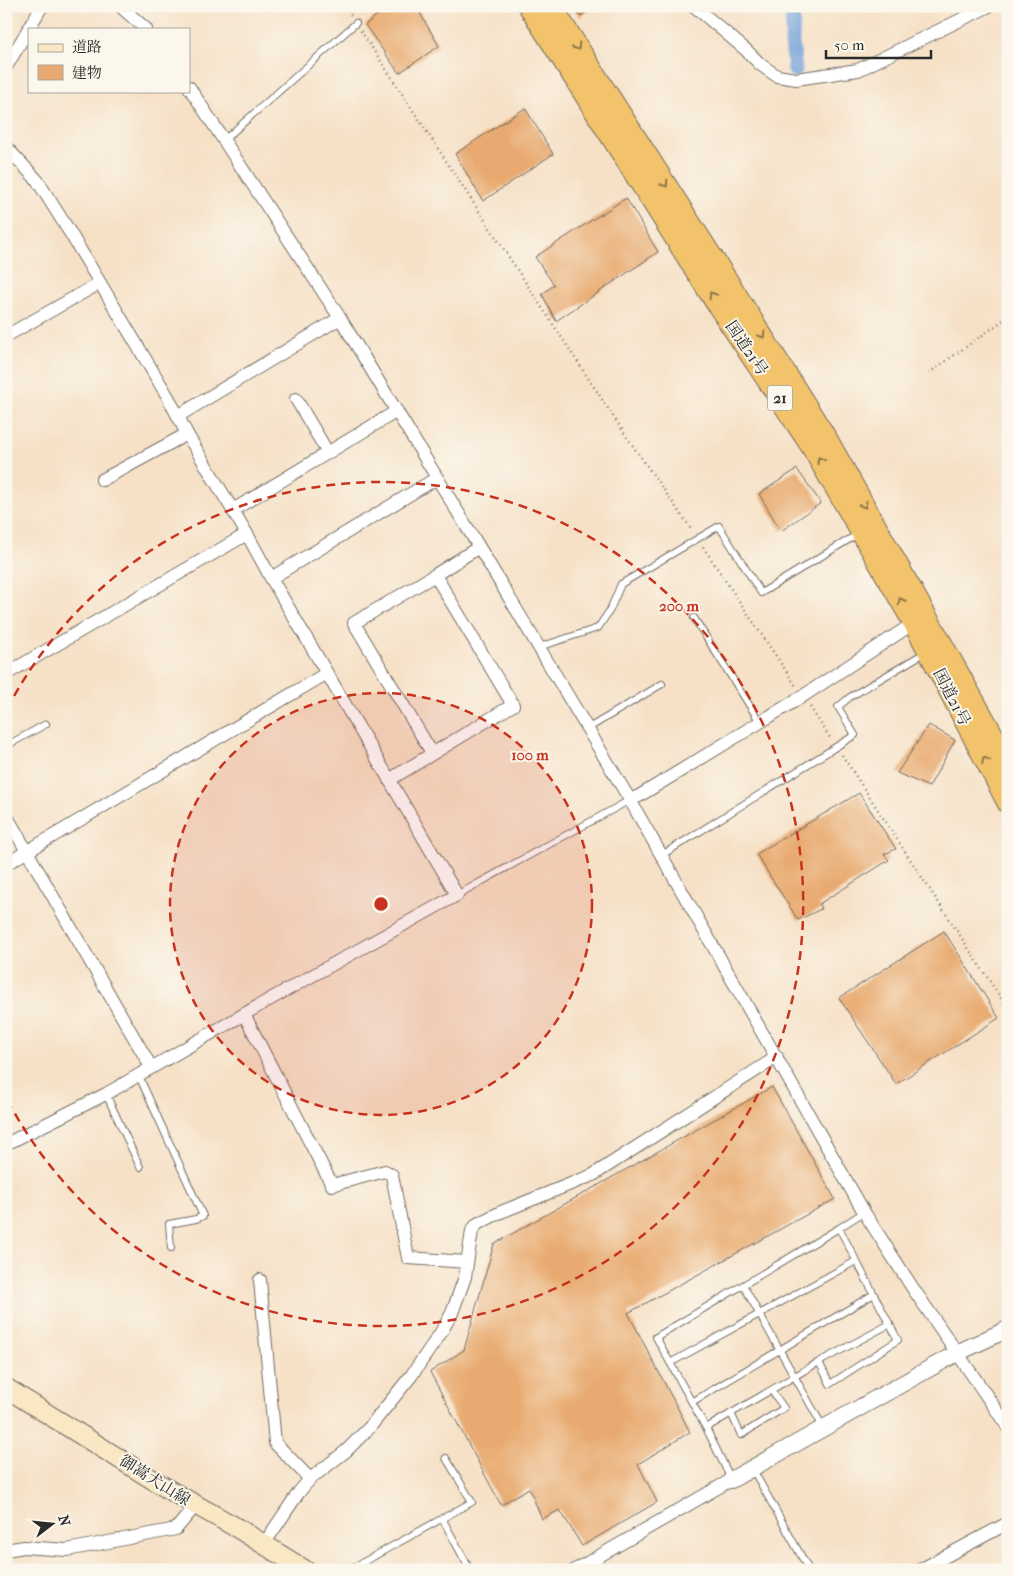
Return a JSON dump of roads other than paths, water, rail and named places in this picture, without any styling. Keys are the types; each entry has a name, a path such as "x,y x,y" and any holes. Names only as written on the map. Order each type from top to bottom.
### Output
{"highway":[{"name":"国道21号","path":"529,6 718,304 812,447 914,623 1008,803"},
{"name":"国道21号","path":"551,6 736,293 826,438 1008,762"}],"main road":[{"name":"御嵩犬山線","path":"6,1388 171,1491 264,1544 305,1570"}],"street":[{"path":"29,28 42,6"},
{"path":"120,6 145,28"},
{"path":"694,6 761,65 777,76 796,79 858,70 989,6"},
{"path":"6,67 28,30"},
{"path":"190,89 340,318 479,547 662,855 864,1212 912,1287 1008,1427"},
{"path":"6,148 37,180 100,283 457,895 138,1074 106,1094 6,1144"},
{"path":"6,336 100,283"},
{"path":"178,416 340,318"},
{"path":"296,399 328,453"},
{"path":"233,510 397,411"},
{"path":"102,480 187,434"},
{"path":"271,578 437,478"},
{"path":"6,674 247,534"},
{"path":"432,754 354,623 479,547"},
{"path":"389,780 513,705 435,574"},
{"path":"630,800 803,696 914,623"},
{"path":"6,864 327,673"},
{"path":"6,815 151,1067"},
{"path":"244,1014 332,1185 385,1171 392,1175 408,1258 446,1259 467,1262"},
{"path":"264,1544 299,1492 310,1479 346,1451 369,1428 440,1334 452,1313 465,1278 472,1231 476,1224 593,1175 777,1057"},
{"path":"260,1280 275,1443 310,1479"},
{"path":"575,1570 823,1427 957,1353 1008,1329"},
{"path":"6,1550 24,1547 67,1550 176,1529 196,1505"},
{"path":"920,1570 1008,1523"}],"lane":[{"path":"224,140 356,23"},
{"path":"539,648 598,628 610,610 621,584 719,526 761,593 861,532"},
{"path":"694,618 760,722"},
{"path":"662,855 855,735 838,707 850,697 928,651"},
{"path":"587,729 662,684"},
{"path":"6,746 46,724"},
{"path":"457,895 630,800"},
{"path":"138,1074 203,1216 169,1224 171,1248"},
{"path":"106,1094 140,1167"},
{"path":"731,1480 706,1428 656,1337 864,1212"},
{"path":"819,1362 830,1384 898,1340 838,1228"},
{"path":"670,1363 856,1260"},
{"path":"743,1285 823,1427"},
{"path":"692,1402 874,1294"},
{"path":"706,1428 794,1376 890,1324"},
{"path":"731,1413 741,1435 784,1408 771,1390"},
{"path":"349,1570 472,1502 446,1458"},
{"path":"752,1468 809,1570"},
{"path":"442,1518 470,1570"}],"waterway":[{"path":"793,6 792,42 795,70"}]}
